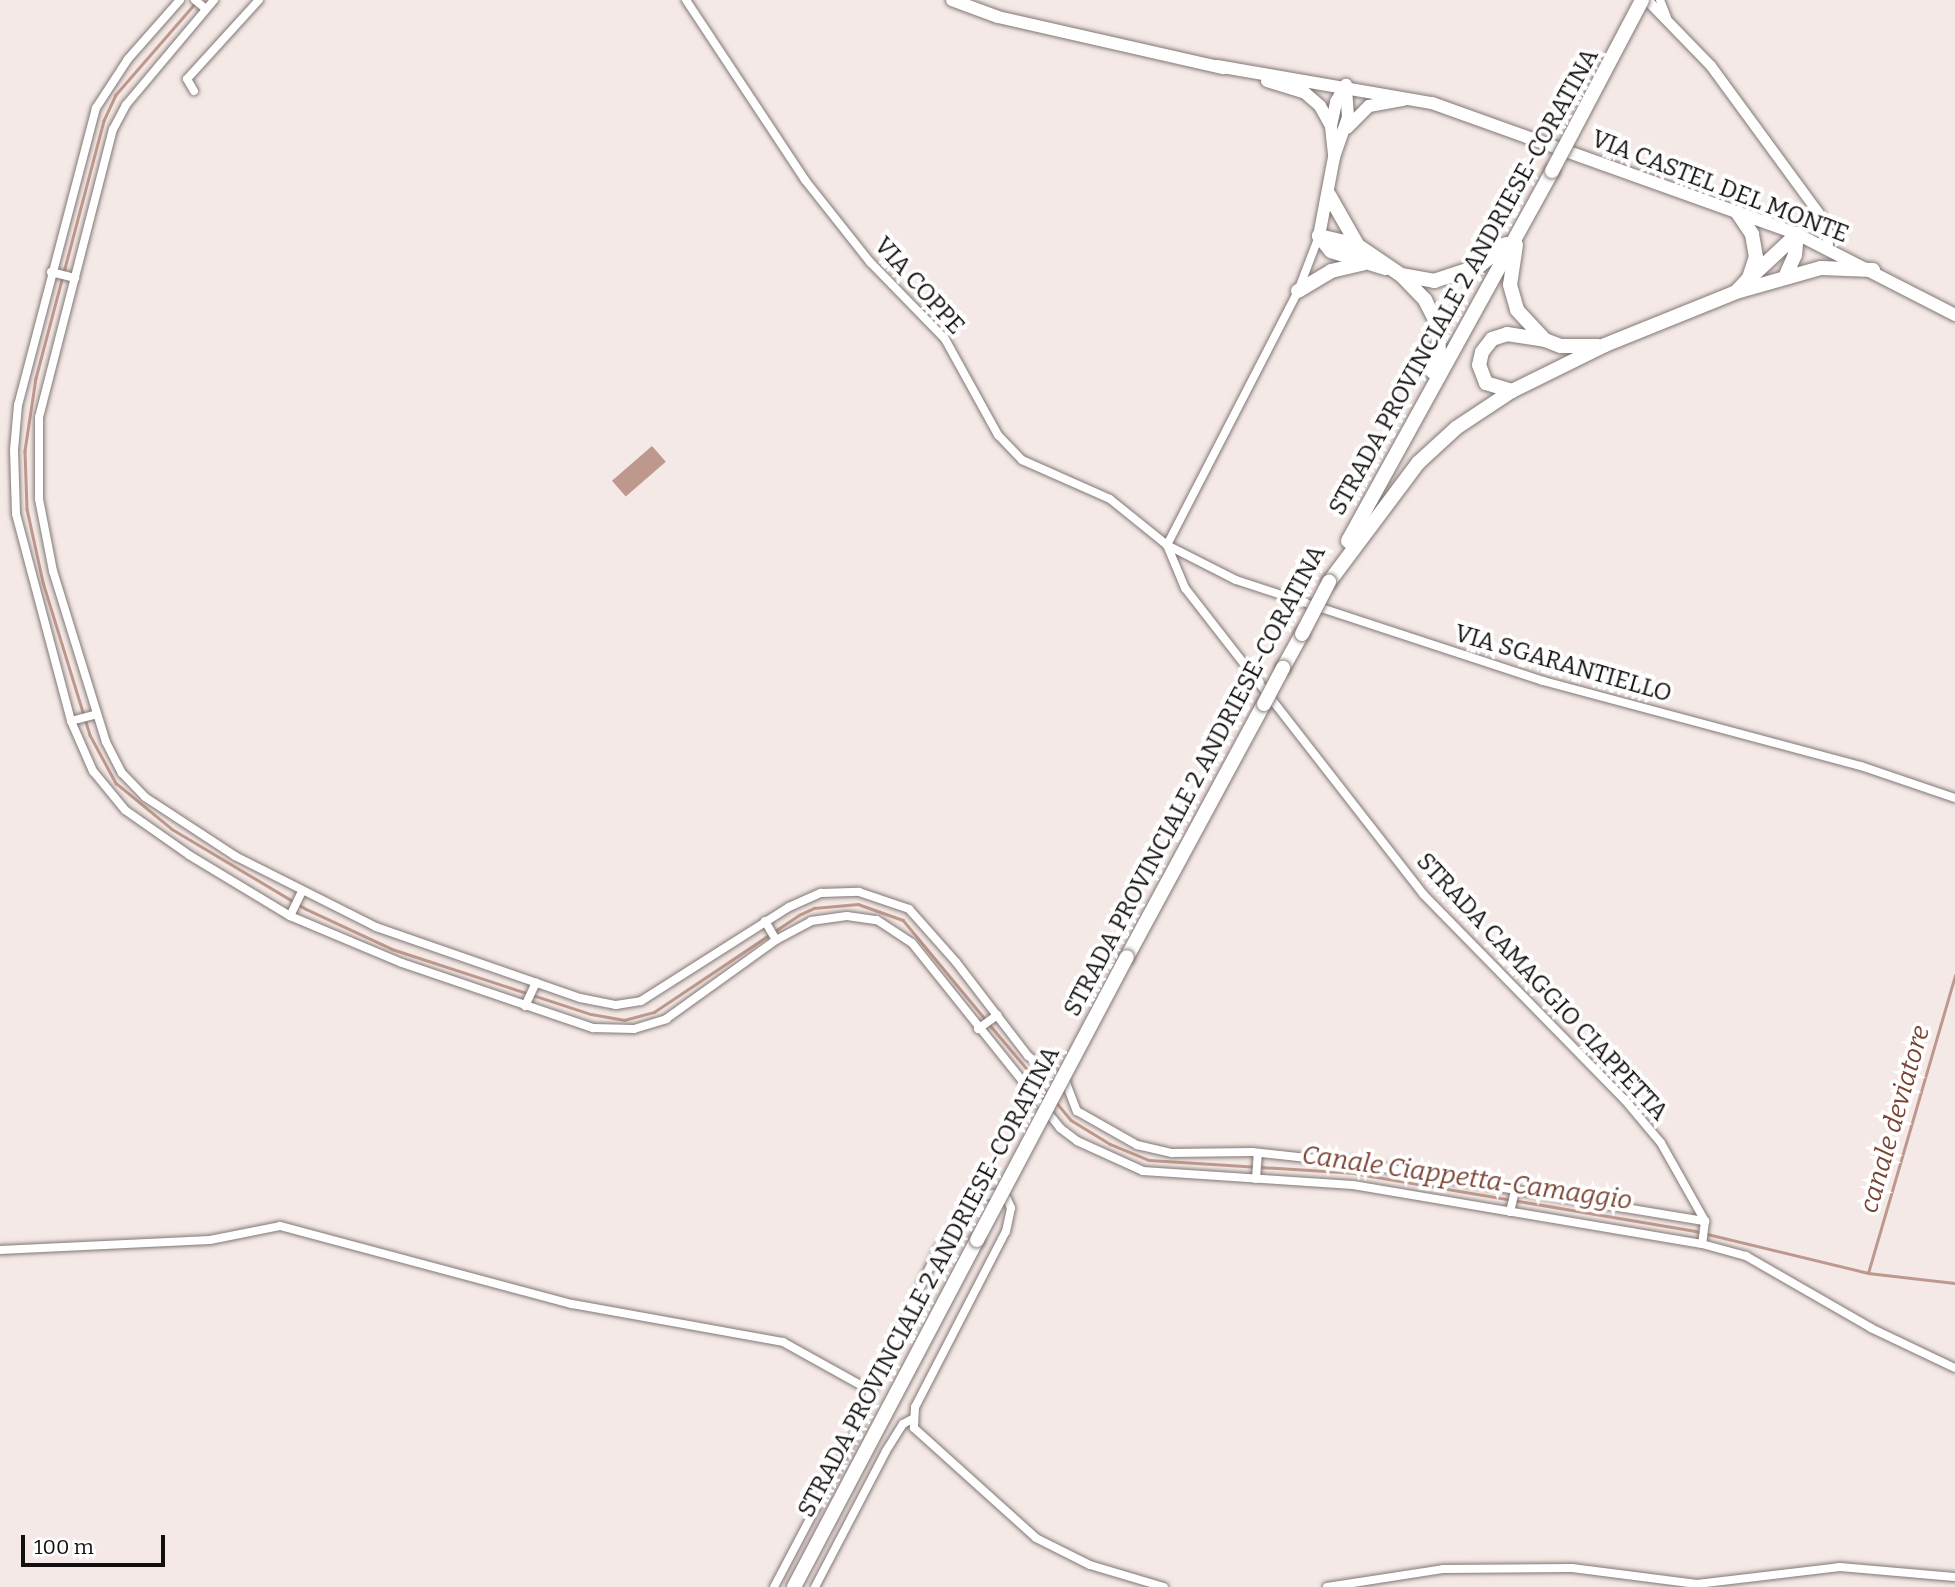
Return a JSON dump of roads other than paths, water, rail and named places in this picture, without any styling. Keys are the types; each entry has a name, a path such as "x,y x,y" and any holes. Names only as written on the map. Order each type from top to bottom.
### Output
{"main road":[{"path":"952,0 998,16 1217,66 1304,92 1320,106 1331,126 1334,158"},
{"name":"STRADA PROVINCIALE 2 ANDRIESE-CORATINA","path":"794,1587 1127,957 1644,0"},
{"name":"VIA CASTEL DEL MONTE","path":"1217,66 1346,85 1416,99 1797,234 1874,270 1955,315"},
{"path":"1331,126 1346,85"},
{"path":"1319,236 1334,158 1349,105 1346,85"},
{"path":"1341,137 1370,106 1416,99"},
{"path":"1329,195 1357,245 1387,268 1401,275 1434,281 1452,279 1479,266 1519,230"},
{"path":"1738,213 1755,246 1749,278"},
{"path":"1519,230 1510,285 1517,310 1545,340"},
{"path":"1786,275 1796,255 1797,234"},
{"path":"1736,292 1797,234"},
{"path":"1319,236 1357,245"},
{"path":"1319,236 1331,251 1362,264 1387,268"},
{"path":"1298,291 1331,271 1362,264"},
{"path":"1329,582 1418,463 1456,428 1512,391 1605,345 1736,292 1786,275 1833,268 1874,270"},
{"path":"1401,275 1426,300 1438,326 1439,356 1417,416"},
{"path":"1512,391 1486,383 1479,365 1482,352 1492,338 1507,334 1579,348 1605,345"}],"street":[{"path":"180,0 128,59 96,108 18,405 13,482 26,553 71,721 93,771 125,810 189,855 290,916 391,960 593,1028 634,1028 667,1019 776,940 831,916 877,920 912,943 1027,1091 1077,1141 1143,1171 1353,1185 1703,1242 1746,1256 1871,1328 1955,1368"},
{"path":"195,0 206,9"},
{"path":"214,0 125,105 113,129 39,417 39,499 53,571 97,713 122,773 145,797 235,856 301,893 420,946 616,1005 641,1001 765,921 821,893 859,891 909,909 928,927 1028,1056 1066,1083 1077,1111 1138,1145 1171,1153 1258,1153 1353,1163 1705,1224 1703,1242"},
{"path":"194,91 187,79 259,0"},
{"name":"VIA COPPE","path":"686,0 805,180 870,262 945,339 1008,448 1037,469 1110,499 1167,545"},
{"path":"1644,0 1668,20 1712,65 1818,212 1827,228 1828,247"},
{"path":"1660,0 1668,20"},
{"path":"1167,545 1298,291 1319,236"},
{"path":"51,272 75,278"},
{"name":"VIA SGARANTIELLO","path":"1167,545 1236,580 1412,640 1543,681 1861,766 1955,798"},
{"name":"STRADA CAMAGGIO CIAPPETTA","path":"1167,545 1185,588 1424,895 1624,1099 1668,1154 1705,1224"},
{"path":"71,721 97,713"},
{"path":"290,916 301,893"},
{"path":"765,921 776,940"},
{"path":"526,1006 536,982"},
{"path":"978,1029 997,1015"},
{"path":"1256,1179 1258,1153"},
{"path":"1510,1212 1515,1191"},
{"path":"774,1587 859,1426 871,1391 938,1250 978,1198 993,1194 1007,1199 1010,1217 999,1249 912,1419 903,1424 886,1451 815,1587"},
{"path":"0,1250 210,1240 280,1226 572,1304 783,1342 871,1391"},
{"path":"912,1419 914,1428 1036,1538 1090,1565 1164,1587"},
{"path":"1327,1587 1443,1569 1572,1568 1697,1584 1840,1567 1955,1577"}],"waterway":[{"name":"Canale Ciappetta-Camaggio","path":"196,3 116,95 104,121 36,378 25,451 27,509 43,582 90,735 116,783 172,829 306,909 392,949 591,1014 624,1020 654,1012 799,915 814,908 858,904 903,920 986,1020"},
{"name":"canale deviatore","path":"1868,1273 1955,975"},
{"name":"Canale Ciappetta-Camaggio","path":"990,1025 1049,1095"},
{"name":"Canale Ciappetta-Camaggio","path":"1056,1102 1071,1120 1110,1144 1149,1160 1353,1173 1695,1231 1868,1273 1955,1283"}]}
